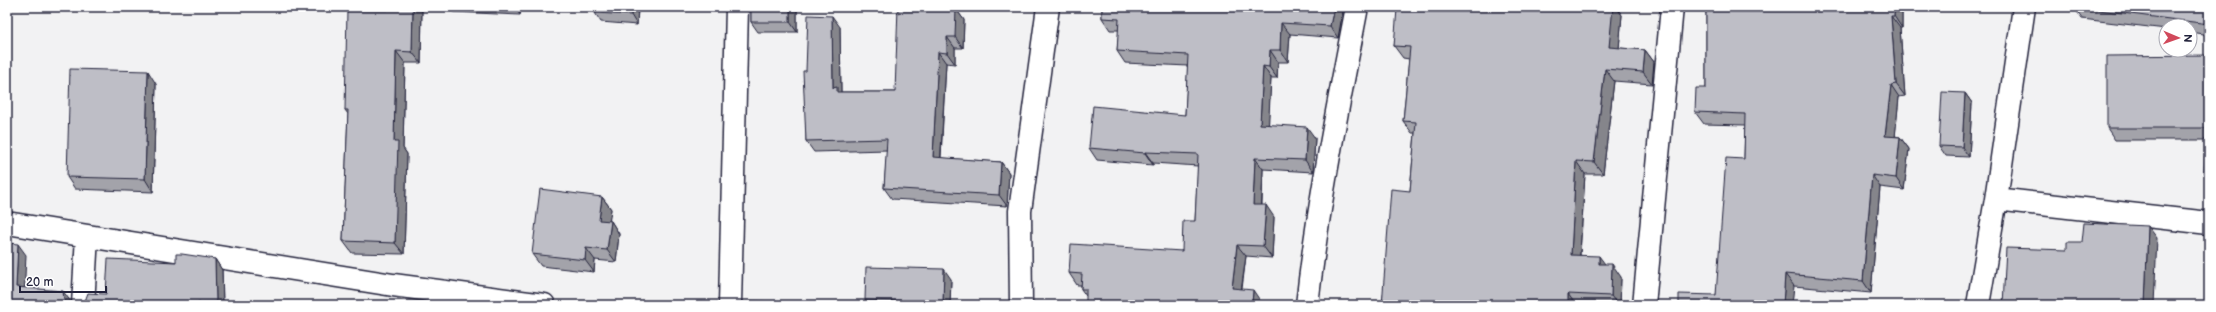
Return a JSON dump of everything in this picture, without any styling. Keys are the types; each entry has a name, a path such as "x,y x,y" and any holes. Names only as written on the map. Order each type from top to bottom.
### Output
{"street":[{"path":"730,305 737,7"},
{"path":"1021,305 1020,211 1048,7"},
{"path":"1307,305 1312,262 1334,123 1357,7"},
{"path":"1644,305 1672,7"},
{"path":"1978,305 1996,199 2024,7"},
{"path":"1996,199 2209,224"},
{"path":"7,223 392,285 544,305"},
{"path":"83,305 87,236"}],"building":[{"path":"388,7 413,7 412,52 396,51 394,142 398,142 395,243 343,241 348,110 345,110 347,10 388,10"},
{"path":"595,7 631,7 631,15 595,13"},
{"path":"751,7 790,7 790,22 751,22"},
{"path":"898,7 948,7 948,9 956,9 955,37 947,37 947,53 938,52 933,157 1001,162 999,195 884,188 887,139 806,141 803,71 806,71 808,15 832,16 833,88 837,87 837,92 895,92"},
{"path":"1102,7 1334,7 1330,26 1281,23 1280,50 1270,50 1269,67 1263,66 1260,124 1307,127 1305,160 1255,158 1253,205 1266,205 1263,246 1237,245 1232,288 1253,290 1252,305 1086,305 1086,289 1081,289 1082,274 1069,273 1071,244 1182,251 1183,221 1195,221 1198,154 1145,153 1089,148 1093,106 1185,115 1188,55 1117,51 1119,19 1102,18"},
{"path":"1402,7 1613,7 1609,47 1645,50 1643,72 1605,69 1594,162 1576,161 1571,255 1599,256 1599,264 1612,264 1611,296 1568,294 1568,305 1382,305 1391,189 1410,191 1416,122 1403,121 1410,47 1394,46 1397,9 1402,9"},
{"path":"1706,7 1894,7 1894,16 1891,16 1896,84 1891,85 1885,136 1900,137 1896,178 1872,175 1863,281 1785,274 1783,305 1679,305 1679,294 1716,295 1726,158 1744,159 1745,114 1695,112 1696,88 1706,88"},
{"path":"2075,7 2209,7 2209,24 2198,23 2198,18 2162,18"},
{"path":"2198,55 2209,55 2209,172 2204,172 2207,128 2107,128 2107,56 2158,56 2158,58 2198,58"},
{"path":"70,69 148,71 145,179 67,177"},
{"path":"1942,92 1965,93 1962,147 1939,146"},
{"path":"540,189 602,197 599,220 611,221 607,250 586,248 585,260 532,254"},
{"path":"2084,223 2148,226 2145,305 2003,305 2006,248 2067,250 2067,242 2082,242"},
{"path":"7,243 18,244 16,287 63,291 64,300 71,305 7,305"},
{"path":"176,254 215,259 216,302 170,303 170,305 77,305 85,301 88,293 106,294 108,259 176,262"},
{"path":"866,267 944,269 943,302 865,300"},
{"path":"751,301 780,302 780,305 751,305"}]}
